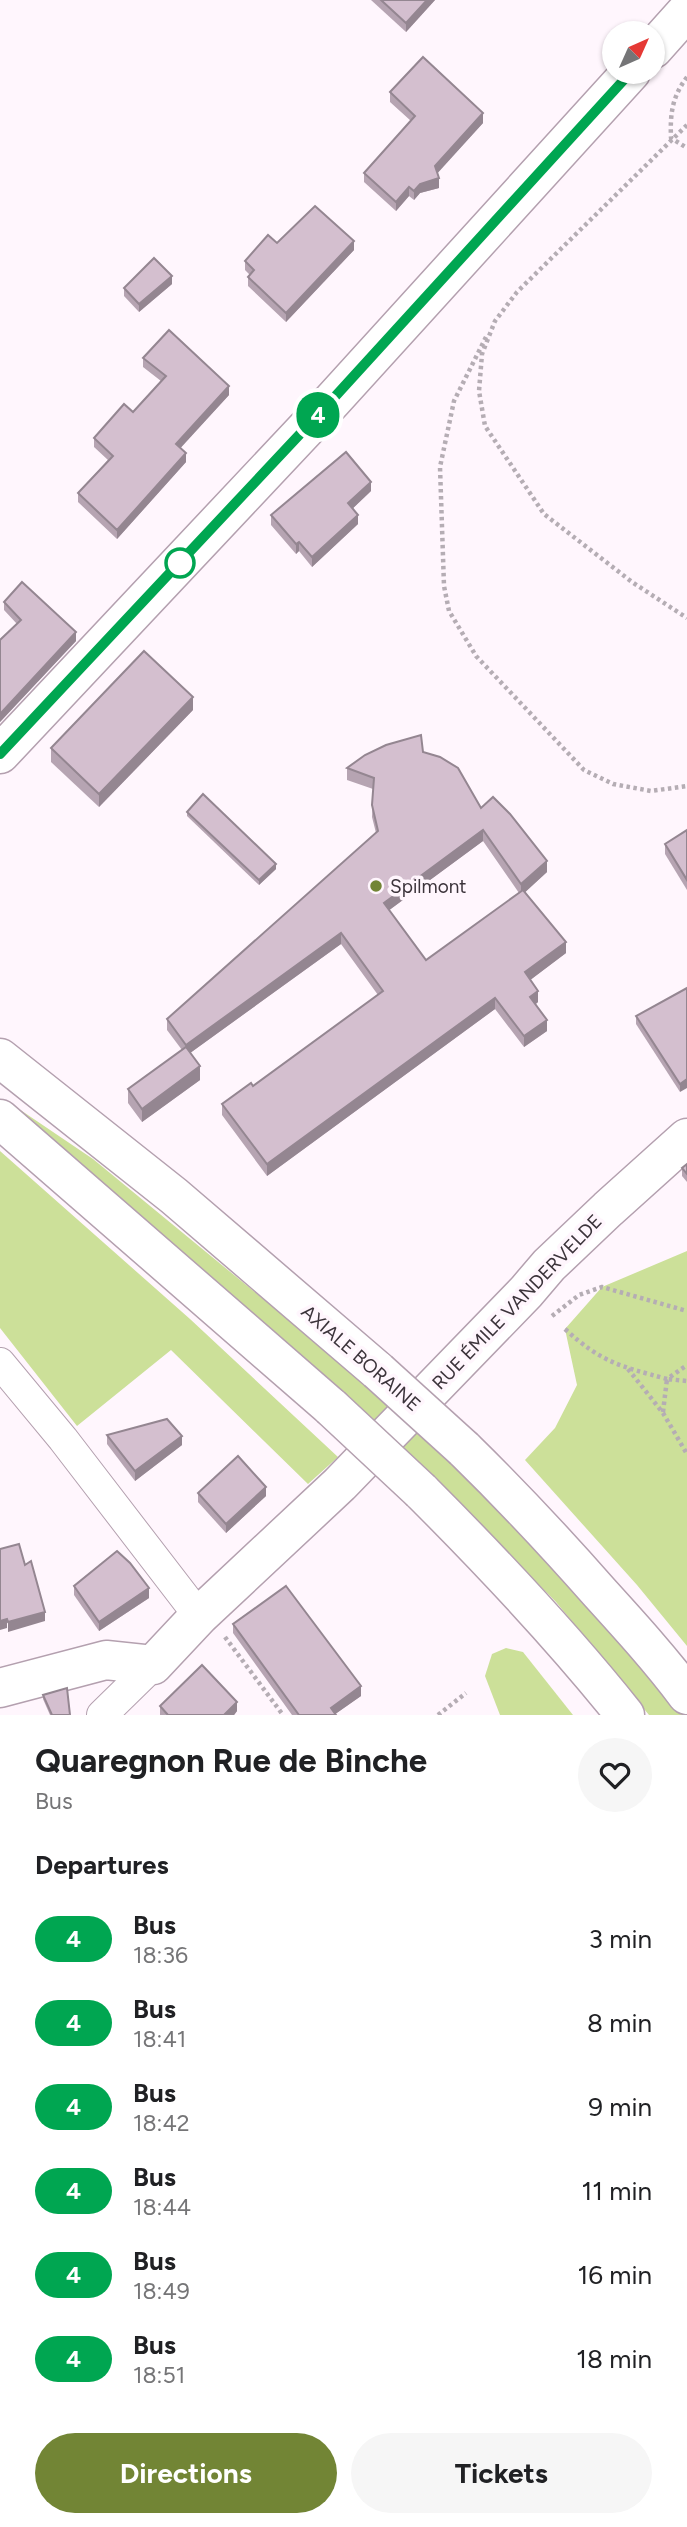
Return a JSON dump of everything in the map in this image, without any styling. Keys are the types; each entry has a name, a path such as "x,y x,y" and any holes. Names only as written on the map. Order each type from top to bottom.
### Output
{"main road":[{"path":"665,36 687,11"},
{"path":"0,754 323,410 620,84"},
{"name":"AXIALE BORAINE","path":"0,1058 174,1196 378,1371 464,1449 570,1559 687,1695"},
{"path":"0,1119 331,1407 421,1491 483,1552 573,1650 625,1715"},
{"name":"RUE ÉMILE VANDERVELDE","path":"153,1665 202,1613 340,1484 469,1352 549,1265 687,1138"},
{"path":"0,1688 106,1660 153,1665"}],"street":[{"path":"0,1363 202,1613"},
{"path":"102,1715 153,1665"}],"path":[{"path":"671,138 670,113 677,91 687,77"},
{"path":"687,125 517,292 495,321 471,363 454,401 440,467 444,586 449,611 476,656 584,770 613,784 651,791 687,786"},
{"path":"671,138 687,148"},
{"path":"495,321 482,354 479,391 485,426 503,456 544,514 632,582 687,618"},
{"path":"552,1316 579,1295 602,1287 687,1311"},
{"path":"565,1329 588,1350 603,1359 667,1379 687,1381"},
{"path":"663,1413 667,1379 687,1365"},
{"path":"628,1368 663,1413 687,1454"},
{"path":"202,1613 283,1715"},
{"path":"438,1715 466,1693"}],"green space":[{"path":"16,1107 93,1159 375,1391 481,1487 684,1715 649,1715 556,1602 414,1459 56,1151"},
{"path":"0,1151 190,1319 338,1457 308,1484 171,1350 77,1426 0,1328"},
{"path":"687,1251 687,1646 637,1585 525,1460 555,1428 577,1385 565,1329 602,1287"},
{"path":"506,1648 523,1652 573,1715 500,1715 485,1676 492,1654"}],"building":[{"path":"381,0 427,0 406,23"},
{"path":"423,57 483,113 435,166 439,178 420,184 414,191 409,187 396,202 364,173 415,116 390,92"},
{"path":"315,206 354,241 286,313 248,277 254,270 245,261 268,235 277,243"},
{"path":"154,258 172,276 139,304 124,288"},
{"path":"169,330 229,386 176,444 186,453 117,530 78,493 113,456 94,438 124,404 133,412 166,376 143,358"},
{"path":"346,452 371,482 348,503 358,515 312,557 299,542 296,544 271,515"},
{"path":"22,582 76,632 0,714 0,640 21,620 4,602"},
{"path":"144,651 193,697 99,794 51,748"},
{"path":"421,735 423,752 440,757 458,768 481,808 493,797 547,861 521,884 483,830 384,903 426,960 523,890 566,942 525,972 538,991 530,997 547,1020 524,1036 495,998 267,1164 222,1104 251,1083 253,1086 383,991 341,933 186,1045 167,1019 378,831 372,805 374,778 347,768 386,745"},
{"path":"203,794 276,864 259,880 187,812"},
{"path":"687,830 687,880 665,844"},
{"path":"687,988 687,1079 680,1084 636,1016"},
{"path":"186,1047 200,1066 142,1109 128,1089"},
{"path":"167,1419 182,1436 135,1471 107,1435"},
{"path":"238,1456 266,1487 226,1524 198,1493"},
{"path":"19,1544 25,1565 31,1561 45,1612 8,1622 7,1619 0,1621 0,1549"},
{"path":"117,1551 149,1588 99,1622 74,1586"},
{"path":"286,1586 361,1686 331,1708 336,1715 299,1715 233,1624"},
{"path":"202,1665 237,1702 224,1715 168,1715 160,1706"},
{"path":"67,1688 70,1715 52,1715 43,1695"}],"bus line":[{"name":"4","path":"0,754 331,401 620,84"}],"place":[{"name":"Spilmont","path":"376,886"}]}
